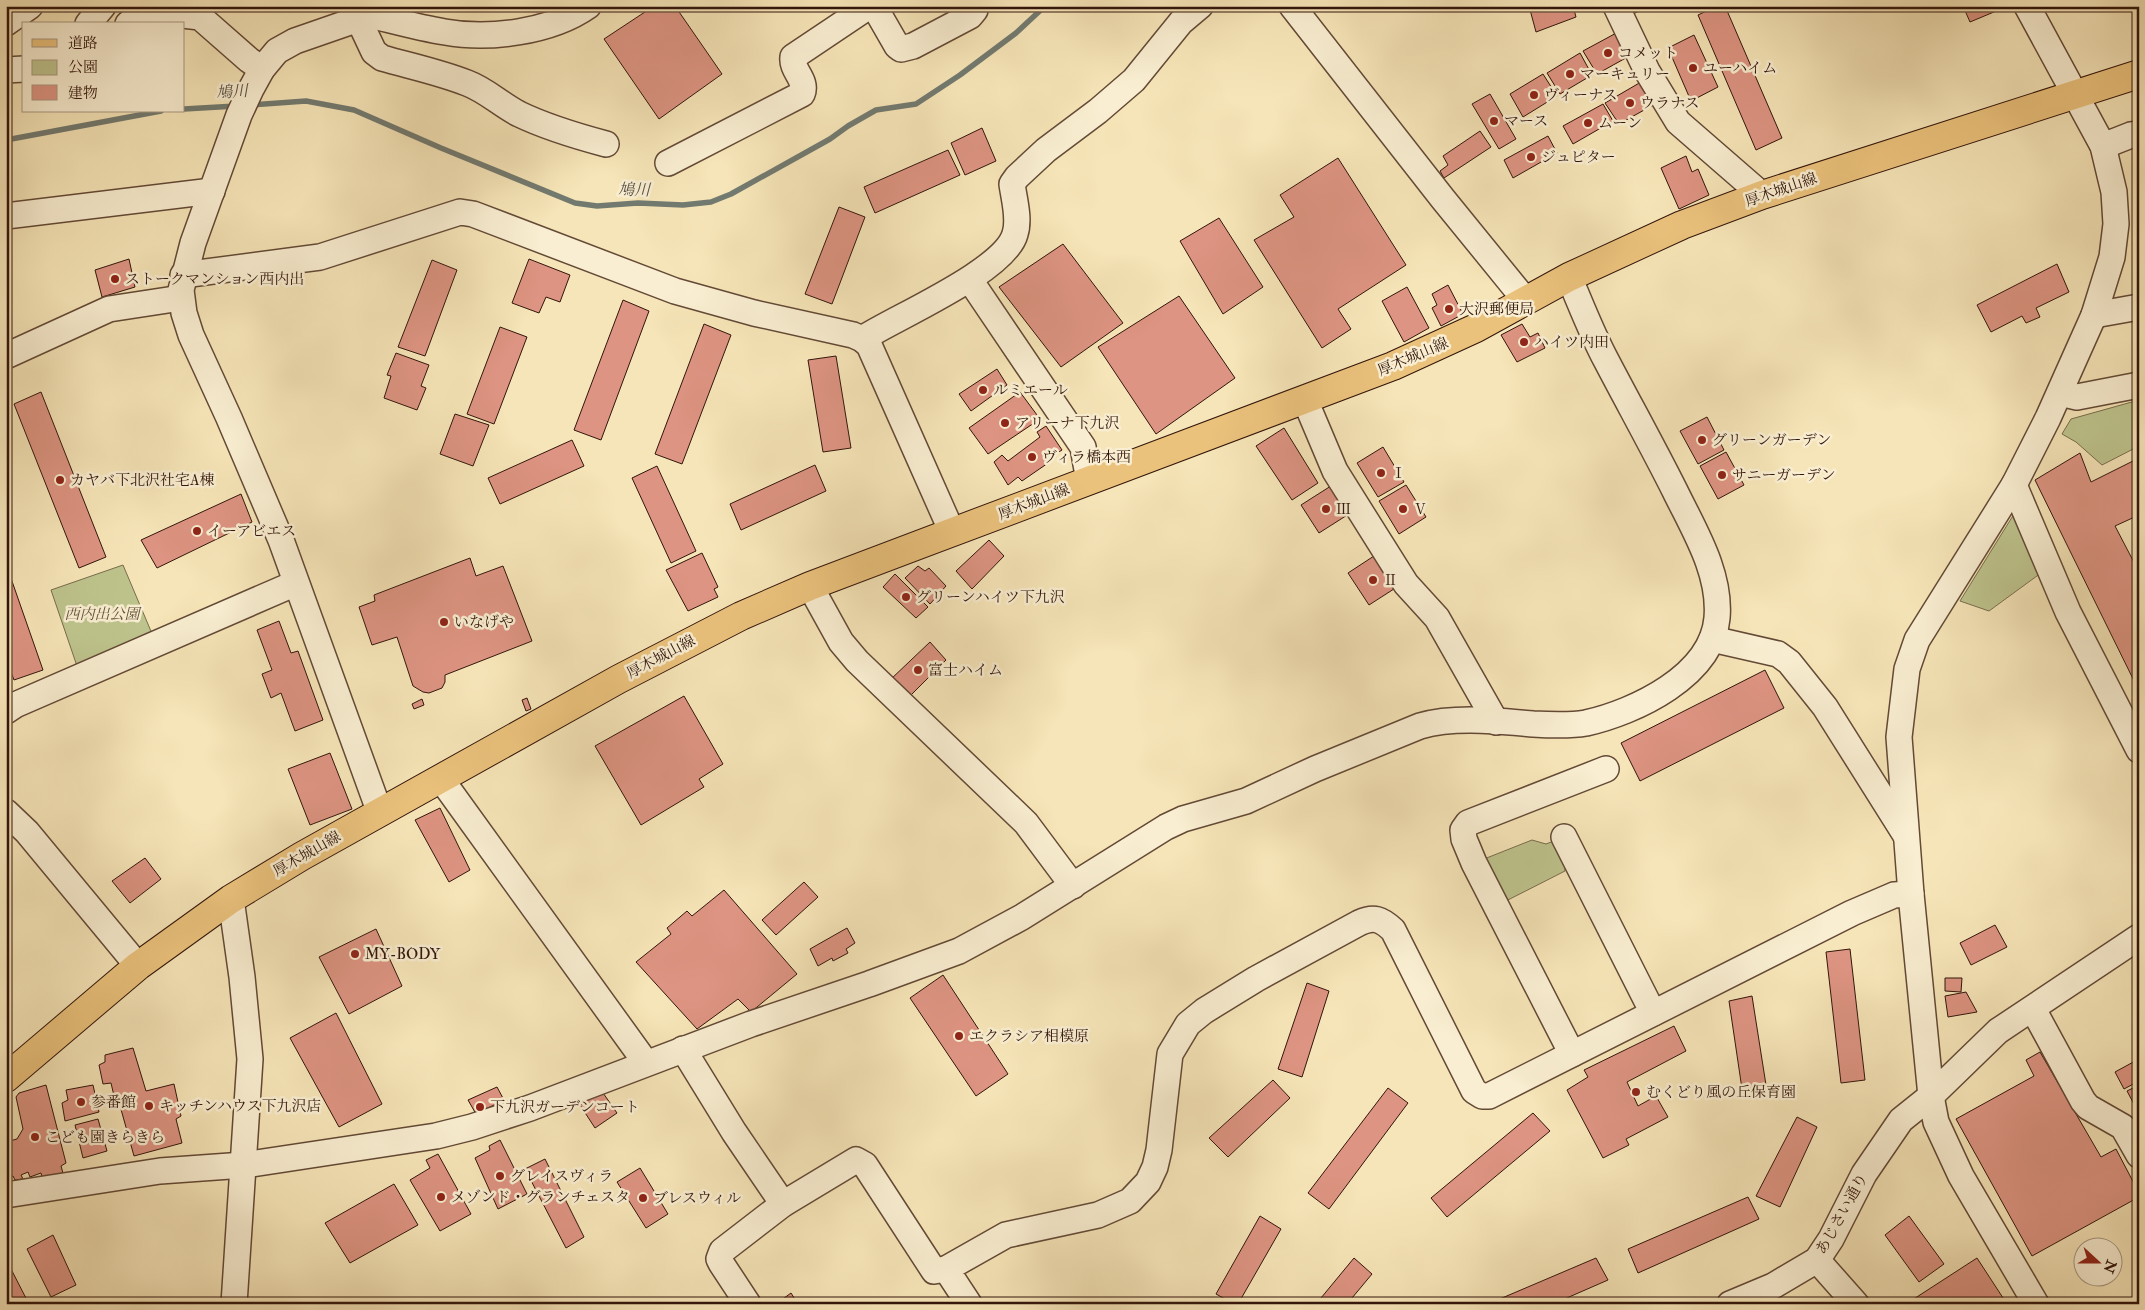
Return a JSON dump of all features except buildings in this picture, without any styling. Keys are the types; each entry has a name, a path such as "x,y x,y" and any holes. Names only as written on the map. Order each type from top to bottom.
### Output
{"main road":[{"name":"厚木城山線","path":"6,1078 138,966 231,899 302,856 677,648 741,616 810,586 1397,364 1451,340 1569,277 1673,229 1762,195 2139,74"}],"street":[{"path":"6,23 30,6"},
{"path":"90,22 103,6"},
{"path":"380,813 281,540 256,478 191,335 182,287 239,115 256,79 277,51 295,41 372,13 447,33 477,34 540,28 588,6"},
{"path":"668,163 799,97 802,94 804,84 792,63 792,58 869,6"},
{"path":"874,6 896,46 901,49 914,46 970,16 975,10 975,6"},
{"path":"862,338 970,280 1003,250 1015,234 1017,223 1012,184 1017,177 1046,150 1098,111 1134,80 1181,22 1200,6"},
{"path":"1292,6 1443,199 1526,301"},
{"path":"1616,6 1647,72 1678,122 1762,195"},
{"path":"2027,6 2103,146 2114,192 2116,232 2108,276 2060,393 2014,485 1917,640 1907,669 1899,737 1911,894 1931,1096 1936,1122 1961,1176 2036,1304"},
{"path":"130,22 134,19 165,12 200,12 249,60 256,79"},
{"path":"372,13 374,52 382,58 466,82 520,114 543,124 606,144"},
{"path":"6,70 22,69"},
{"path":"2103,146 2131,135 2139,134"},
{"path":"6,216 212,192"},
{"path":"6,356 109,309 182,287 320,257 460,212 474,214 675,291 754,313 809,324 862,338 869,346 952,532"},
{"path":"6,1196 160,1171 244,1165 436,1136 472,1127 530,1108 684,1049 944,957 1022,917 1128,849 1183,819 1246,801 1420,726 1430,723 1496,722 1556,725 1585,723 1612,715 1643,702 1675,683 1696,664 1712,639 1717,618 1716,602 1705,552 1605,358 1569,277"},
{"path":"970,280 1083,448 1089,481"},
{"path":"2094,314 2139,307"},
{"path":"2060,393 2077,397 2139,385"},
{"path":"1305,400 1335,472 1406,584 1437,618 1496,722"},
{"path":"2014,485 2068,612 2139,750"},
{"path":"6,711 15,705 296,583"},
{"path":"810,586 841,642 856,661 1026,823 1073,886"},
{"path":"1712,639 1778,654 1789,662 1825,707 1906,836"},
{"path":"1572,1054 1474,863 1464,839 1463,830 1468,823 1606,769"},
{"path":"441,779 646,1063"},
{"path":"6,812 27,832 138,966"},
{"path":"1564,837 1653,1013"},
{"path":"748,1304 721,1263 720,1254 783,1204 856,1160 865,1165 934,1271 946,1269 1006,1235 1098,1215 1130,1202 1148,1182 1155,1167 1159,1150 1170,1054 1175,1042 1188,1024 1204,1011 1256,979 1318,943 1367,919 1380,920 1393,930 1474,1091 1482,1096 1490,1096 1852,913 1894,895 1911,894"},
{"path":"231,899 242,977 250,1059 234,1304"},
{"name":"あじさい通り","path":"1730,1304 1773,1286 1817,1260 1831,1239 1864,1174 1901,1120 1931,1096 1998,1031 2139,936"},
{"path":"2033,1009 2088,1107 2123,1127 2139,1155"},
{"path":"684,1049 734,1132 783,1204"},
{"path":"1817,1260 1856,1304"},
{"path":"946,1269 969,1304"}],"green space":[{"path":"2139,400 2139,446 2102,465 2076,442 2062,434 2071,419"},
{"path":"2014,514 2041,573 1989,611 1960,601"},
{"name":"西内出公園","path":"123,565 153,636 78,669 51,590"},
{"path":"1564,837 1565,871 1504,902 1474,863 1532,840 1546,844"}],"waterway":[{"name":"鳩川","path":"250,105 306,101 354,110 575,203 597,206 638,203 683,205 711,202 731,194 830,139 876,110 916,104 960,75 1016,33 1045,6"},
{"name":"鳩川","path":"185,109 236,106"},
{"name":"鳩川","path":"6,140 156,112"}],"place":[{"name":"コメット","path":"1608,53"},
{"name":"ユーハイム","path":"1693,68"},
{"name":"マーキュリー","path":"1570,74"},
{"name":"ヴィーナス","path":"1534,95"},
{"name":"ウラナス","path":"1630,103"},
{"name":"マース","path":"1494,121"},
{"name":"ムーン","path":"1588,123"},
{"name":"ジュピター","path":"1531,157"},
{"name":"ストークマンション西内出","path":"115,279"},
{"name":"大沢郵便局","path":"1449,309"},
{"name":"ハイツ内田","path":"1524,342"},
{"name":"ルミエール","path":"983,390"},
{"name":"アリーナ下九沢","path":"1005,423"},
{"name":"グリーンガーデン","path":"1702,440"},
{"name":"ヴィラ橋本西","path":"1032,457"},
{"name":"Ⅰ","path":"1381,473"},
{"name":"サニーガーデン","path":"1722,475"},
{"name":"カヤバ下北沢社宅A棟","path":"60,480"},
{"name":"Ⅲ","path":"1326,509"},
{"name":"Ⅴ","path":"1403,509"},
{"name":"イーアビエス","path":"197,531"},
{"name":"Ⅱ","path":"1373,580"},
{"name":"グリーンハイツ下九沢","path":"906,597"},
{"name":"いなげや","path":"444,622"},
{"name":"富士ハイム","path":"918,670"},
{"name":"MY-BODY","path":"355,954"},
{"name":"エクラシア相模原","path":"959,1036"},
{"name":"むくどり風の丘保育園","path":"1636,1092"},
{"name":"参番館","path":"81,1102"},
{"name":"キッチンハウス下九沢店","path":"149,1106"},
{"name":"下九沢ガーデンコート","path":"480,1107"},
{"name":"こども園きらきら","path":"35,1137"},
{"name":"グレイスヴィラ","path":"500,1176"},
{"name":"メゾンド・グランチェスタ","path":"441,1197"},
{"name":"ブレスウィル","path":"643,1198"}]}
